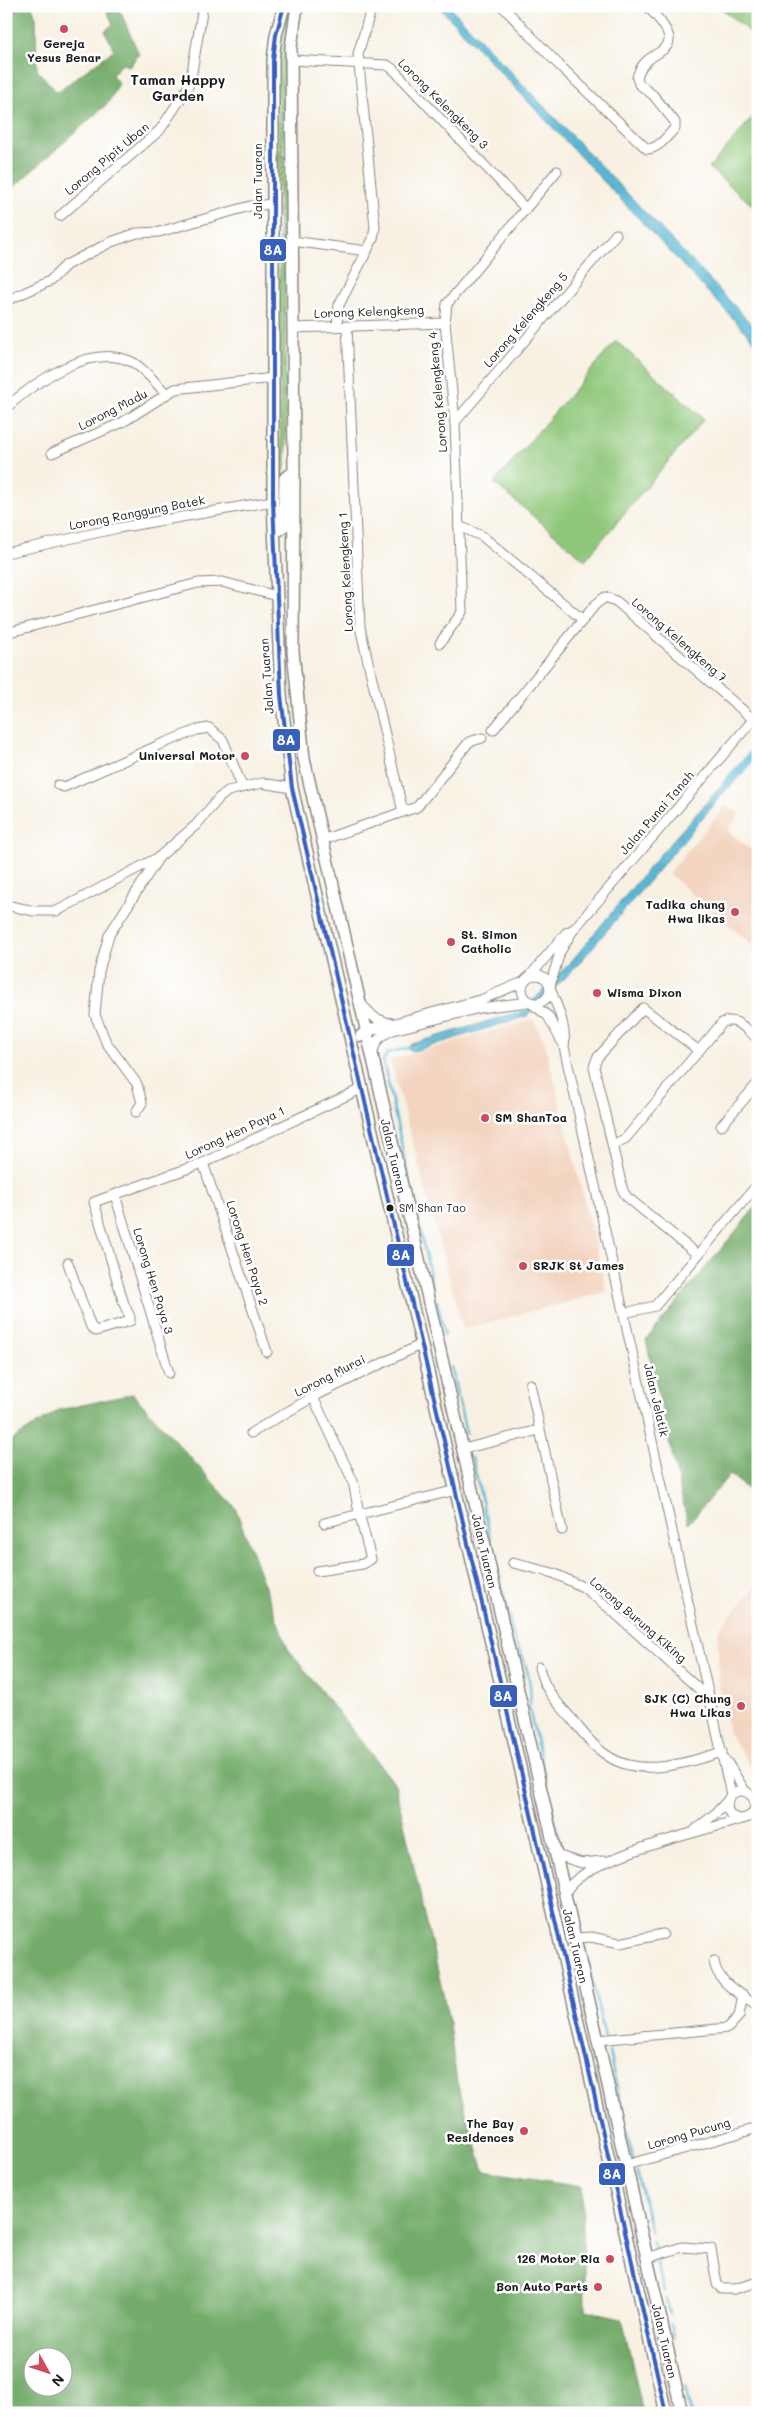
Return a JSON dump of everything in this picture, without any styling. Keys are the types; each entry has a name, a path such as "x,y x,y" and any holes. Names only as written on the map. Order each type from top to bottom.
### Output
{"main road":[{"name":"Jalan Tuaran","path":"284,6 276,35 273,60 273,500 281,695 292,788 550,1897 666,2413"},
{"name":"Jalan Tuaran","path":"296,8 291,60 294,670 304,759 575,1938 603,2040 626,2165 682,2413"},
{"path":"274,524 279,530 284,526 285,478 294,472"},
{"path":"374,1134 371,1103 359,1045 360,1038 367,1031 391,1024"},
{"path":"460,1506 465,1496 462,1475 463,1450"},
{"path":"550,1897 552,1888 548,1866 550,1858 556,1855"},
{"path":"655,2363 670,2360"}],"street":[{"name":"Lorong Pipit Uban","path":"60,216 160,130 187,89 191,78 203,6"},
{"path":"337,325 340,306 372,239 375,218 358,63 358,54 372,6"},
{"path":"502,6 574,80 641,144 650,149 660,144 675,128 675,122 653,95 639,84 637,78 644,65 665,48 669,41 668,30 647,6"},
{"name":"Lorong Kelengkeng 3","path":"291,60 387,65 393,69 525,208"},
{"name":"Lorong Kelengkeng 4","path":"440,643 462,612 455,422 445,322 448,304 557,171"},
{"path":"6,301 50,281 66,266 112,242 137,233 159,232 250,206 272,204"},
{"name":"Lorong Kelengkeng 5","path":"455,422 616,234"},
{"path":"292,241 367,251"},
{"name":"Lorong Kelengkeng","path":"292,328 445,322"},
{"name":"Lorong Kelengkeng 1","path":"348,326 360,628 403,812"},
{"path":"6,408 49,375 85,360 104,355 118,356 134,363 166,393"},
{"name":"Lorong Madu","path":"52,453 122,422 160,400 166,393 175,390 273,378"},
{"name":"Lorong Ranggung Batek","path":"6,552 100,532 273,500"},
{"path":"459,526 482,536 583,620"},
{"path":"6,633 198,584 222,582 277,596"},
{"name":"Lorong Kelengkeng 7","path":"493,730 598,601 604,597 616,601 756,717"},
{"name":"Jalan Punai Tanah","path":"574,928 756,717"},
{"path":"58,785 64,787 159,745 197,730 209,728 222,740 242,786"},
{"path":"322,840 417,807 469,742 482,738"},
{"path":"6,905 34,911 57,911 159,857 196,825 219,798 228,791 262,782 292,788"},
{"path":"136,1112 142,1102 137,1084 106,1042 95,1014 100,972 109,935 159,857"},
{"path":"530,1003 522,995 526,979 566,933 574,928"},
{"path":"372,1058 376,1042 385,1033 393,1030 480,1008 545,1000 560,952 574,928"},
{"path":"361,1003 364,1009 375,1018 391,1024 484,999 526,979 542,976 550,987"},
{"name":"Jalan Jelatik","path":"550,987 559,1012 565,1040 564,1047"},
{"name":"Jalan Jelatik","path":"530,1003 548,1016 564,1047 711,1700 723,1755 729,1798"},
{"path":"698,1050 643,1008 639,1010 595,1062 594,1067 623,1191 627,1197 698,1255"},
{"path":"613,1145 626,1138 722,1023 729,1020 737,1022 758,1039"},
{"path":"721,1126 758,1083"},
{"name":"Lorong Hen Paya 1","path":"68,1263 91,1327 96,1331 130,1321 94,1202 203,1163 363,1088"},
{"name":"Lorong Hen Paya 2","path":"203,1163 266,1352"},
{"path":"624,1313 655,1306 758,1184"},
{"name":"Lorong Hen Paya 3","path":"115,1195 169,1373"},
{"name":"Lorong Murai","path":"251,1433 313,1397 422,1344"},
{"path":"530,1384 562,1530"},
{"path":"313,1397 354,1481 359,1513 371,1554 370,1562 317,1571"},
{"path":"463,1450 539,1430"},
{"path":"324,1523 456,1490"},
{"name":"Lorong Burung Kiking","path":"512,1563 553,1573 583,1587 711,1700"},
{"path":"539,1667 542,1681 550,1692 597,1747 618,1762 651,1767 668,1766 723,1755"},
{"name":"Jalan Jelatik","path":"723,1755 751,1794"},
{"path":"691,1832 716,1814 729,1798 739,1791 751,1794 755,1805 752,1813 746,1818 737,1819 730,1814 729,1798"},
{"path":"556,1855 573,1862 587,1864 616,1858 691,1832 758,1814"},
{"path":"565,1893 574,1881 616,1858"},
{"path":"575,1938 591,1937 620,1944 663,1934"},
{"path":"714,1961 715,1971 758,2007"},
{"path":"603,2040 728,2028 739,2016 743,1995"},
{"name":"Lorong Pucung","path":"626,2165 758,2128"},
{"path":"647,2258 682,2247 711,2249 717,2284 722,2288 734,2289 758,2282"}],"shaded area":[{"name":"Tadika chung Hwa likas","path":"727,805 740,813 728,831 754,852 758,848 758,950 668,873"},
{"path":"533,1019 545,1043 607,1292 463,1329 390,1060"},
{"name":"SJK (C) Chung Hwa Likas","path":"758,1584 758,1779 729,1733 718,1679 718,1630"}],"green space":[{"path":"6,6 32,6 36,18 37,70 57,92 114,50 105,31 113,24 107,11 118,6 139,54 129,67 122,63 112,75 119,84 108,103 6,194"},
{"path":"287,6 291,6 283,72 286,462 283,476 281,525 278,73 279,44"},
{"path":"718,6 758,6 758,39"},
{"path":"758,111 758,210 709,168"},
{"path":"616,341 704,419 585,560 494,483"},
{"path":"758,1204 758,1499 730,1474 688,1524 646,1340"},
{"path":"133,1394 235,1507 288,1649 395,1784 448,2016 457,2083 484,2171 582,2186 585,2310 622,2318 643,2413 6,2413 6,1444 59,1410"}],"water":[{"path":"438,6 449,6 720,290 758,331 758,345"},
{"path":"733,773 739,778 731,784 575,968 527,1016 414,1051 408,1049 412,1044 523,1011 570,963 656,859"}],"waterway":[{"path":"727,784 758,749"},
{"path":"408,1048 388,1053 383,1060 433,1289"},
{"path":"437,1301 445,1336"},
{"path":"451,1367 466,1433"},
{"path":"472,1458 515,1643 526,1665 530,1683 529,1708 558,1834"},
{"path":"576,1913 581,1931"},
{"path":"584,1944 605,2038"},
{"path":"609,2052 633,2160"},
{"path":"637,2172 651,2231"},
{"path":"652,2241 655,2252"},
{"path":"657,2263 664,2292"},
{"path":"666,2299 669,2314"},
{"path":"671,2324 675,2338"},
{"path":"685,2386 691,2413"}],"transit line":[{"name":"8A","path":"284,6 276,35 273,60 273,501 281,695 292,788 534,1827 666,2413"}],"place":[{"name":"Gereja Yesus Benar","path":"64,29"},
{"name":"Universal Motor","path":"245,756"},
{"name":"Tadika chung Hwa likas","path":"735,912"},
{"name":"St. Simon Catholic","path":"451,942"},
{"name":"Wisma Dixon","path":"597,993"},
{"name":"SM ShanToa","path":"485,1118"},
{"name":"SM Shan Tao","path":"390,1208"},
{"name":"SRJK St James","path":"523,1266"},
{"name":"SJK (C) Chung Hwa Likas","path":"741,1706"},
{"name":"The Bay Residences","path":"524,2131"},
{"name":"126 Motor Ria","path":"610,2259"},
{"name":"Bon Auto Parts","path":"598,2287"}],"district":[{"name":"Taman Happy Garden","path":"178,88"}]}
